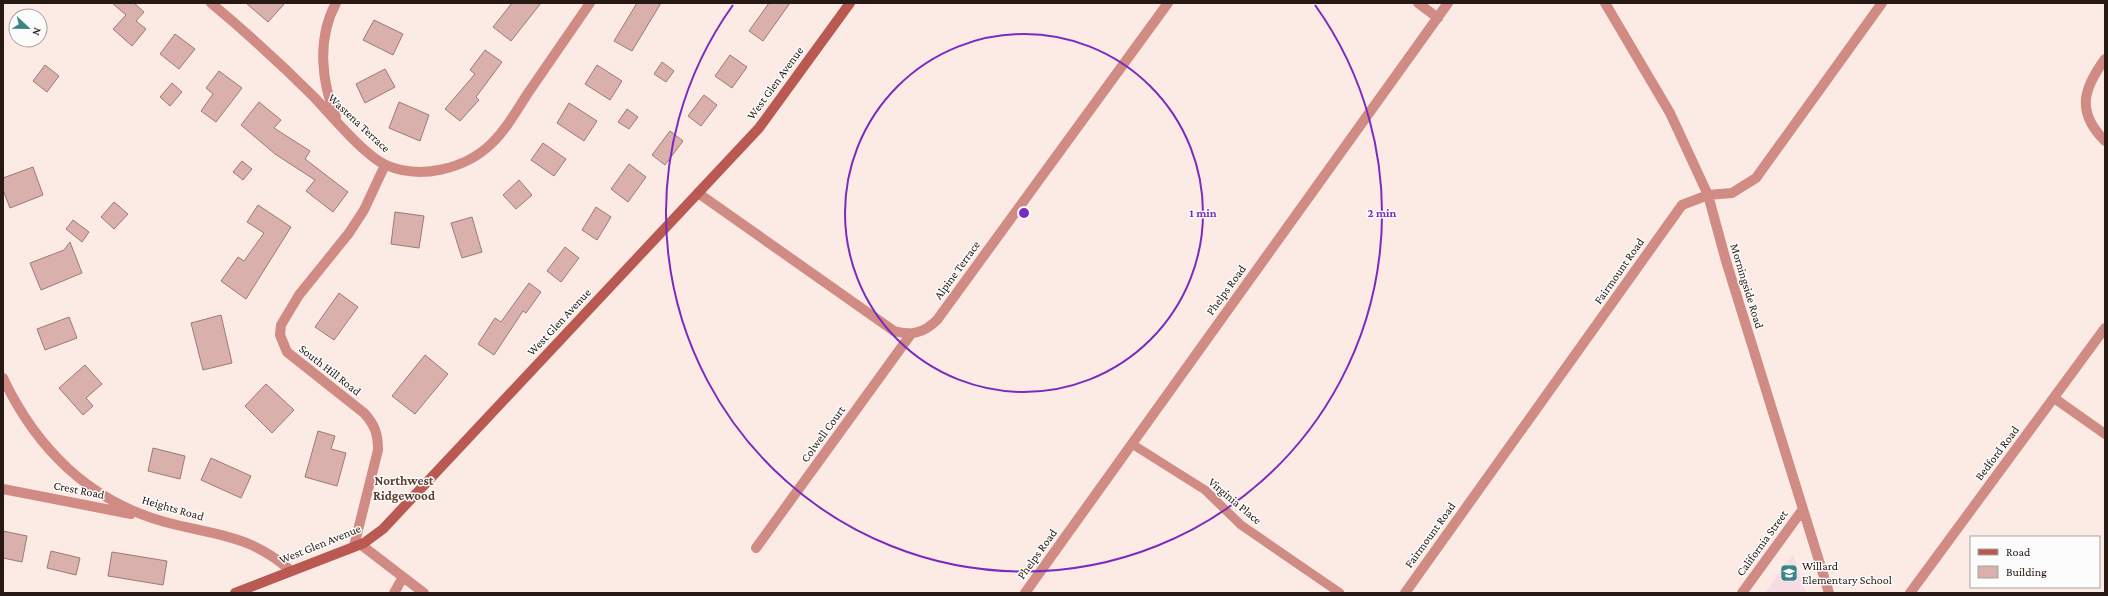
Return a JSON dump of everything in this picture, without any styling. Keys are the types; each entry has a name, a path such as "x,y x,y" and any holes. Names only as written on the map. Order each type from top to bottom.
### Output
{"street":[{"name":"Wastena Terrace","path":"211,3 279,63 365,149 385,165 400,170 422,172 441,170 460,164 477,155 491,144 509,122 590,3"},
{"path":"336,3 327,27 323,49 323,72 327,93 340,124"},
{"name":"West Glen Avenue","path":"235,593 290,570 357,545 383,529 759,128 850,3"},
{"name":"Alpine Terrace","path":"911,334 921,332 936,320 1168,3"},
{"path":"1418,3 1438,18"},
{"name":"Phelps Road","path":"1025,593 1448,3"},
{"name":"Morningside Road","path":"1605,3 1670,113 1708,195 1726,261 1829,593"},
{"name":"Fairmount Road","path":"1404,593 1682,205 1708,195 1732,193 1756,178 1882,3"},
{"path":"2105,59 2091,78 2086,92 2086,105 2089,119 2096,132 2105,141"},
{"name":"South Hill Road","path":"357,545 378,450 378,436 373,423 364,413 287,352 280,336 281,325 299,295 349,233 364,210 385,165"},
{"path":"698,193 894,331 911,334"},
{"name":"Bedford Road","path":"1910,593 2105,328"},
{"name":"Colwell Court","path":"756,548 911,334"},
{"name":"Heights Road","path":"3,378 15,403 31,429 50,452 71,473 96,490 122,506 149,517 235,537 259,547 277,558 290,570"},
{"path":"2054,398 2105,434"},
{"name":"Crest Road","path":"3,489 149,517"},
{"name":"California Street","path":"1742,593 1803,509"},
{"path":"357,545 424,593"},
{"path":"394,593 403,577"}],"lane":[{"name":"Virginia Place","path":"1132,444 1205,490 1241,525 1340,593"}],"shaded area":[{"name":"Willard Elementary School","path":"1793,554 1806,593 1765,593"}],"building":[{"path":"112,3 134,3 144,12 136,21 146,29 132,46 113,29 126,15"},
{"path":"246,3 285,3 268,22"},
{"path":"512,3 541,3 511,41 493,27"},
{"path":"637,3 661,3 632,51 614,41"},
{"path":"769,3 790,3 763,41 749,31"},
{"path":"374,20 403,34 393,55 363,40"},
{"path":"175,34 195,49 179,69 160,54"},
{"path":"485,50 502,62 476,97 479,100 460,121 445,109 475,74 470,70"},
{"path":"730,55 747,67 732,88 715,76"},
{"path":"662,62 674,71 666,82 654,74"},
{"path":"45,65 59,76 47,92 33,81"},
{"path":"597,65 622,81 610,100 585,84"},
{"path":"385,69 395,87 365,103 356,84"},
{"path":"219,71 242,88 216,122 201,111 213,94 206,88"},
{"path":"172,83 182,92 170,106 160,97"},
{"path":"704,95 717,105 701,126 688,116"},
{"path":"259,102 281,120 274,128 310,151 305,159 348,192 333,212 306,191 315,180 275,154 241,125"},
{"path":"399,102 429,115 420,141 389,128"},
{"path":"569,103 597,121 584,141 557,123"},
{"path":"627,109 638,117 629,129 618,122"},
{"path":"670,131 683,141 665,165 652,155"},
{"path":"543,143 566,159 554,176 531,160"},
{"path":"242,161 252,169 243,180 233,172"},
{"path":"629,164 646,177 628,202 611,189"},
{"path":"33,167 43,195 10,208 3,190 3,178"},
{"path":"519,180 532,195 516,209 503,195"},
{"path":"114,202 128,214 114,229 101,217"},
{"path":"258,205 291,227 246,299 221,281 238,257 244,261 264,233 247,222"},
{"path":"596,207 611,217 597,240 582,230"},
{"path":"395,212 424,216 419,248 391,244"},
{"path":"472,217 482,252 462,258 451,223"},
{"path":"73,220 89,232 82,242 66,229"},
{"path":"70,242 82,273 41,290 30,263 64,250"},
{"path":"565,247 579,258 561,282 547,271"},
{"path":"529,283 541,292 526,313 523,311 494,355 478,344 495,318 501,322"},
{"path":"339,293 358,307 334,340 315,327"},
{"path":"221,315 232,363 203,370 191,323"},
{"path":"69,317 77,338 45,350 37,329"},
{"path":"425,355 448,374 415,414 392,396"},
{"path":"85,365 102,384 86,398 93,406 83,415 59,388"},
{"path":"266,384 294,410 272,433 245,406"},
{"path":"318,431 335,436 331,449 346,453 337,486 305,477"},
{"path":"153,448 185,456 180,479 148,471"},
{"path":"211,458 251,476 241,498 201,480"},
{"path":"3,531 27,536 22,562 3,558"},
{"path":"51,551 80,558 76,575 47,568"},
{"path":"112,552 167,561 163,585 108,576"}],"place":[{"name":"Willard Elementary School","path":"1789,573"}],"district":[{"name":"Northwest Ridgewood","path":"404,488"}]}
